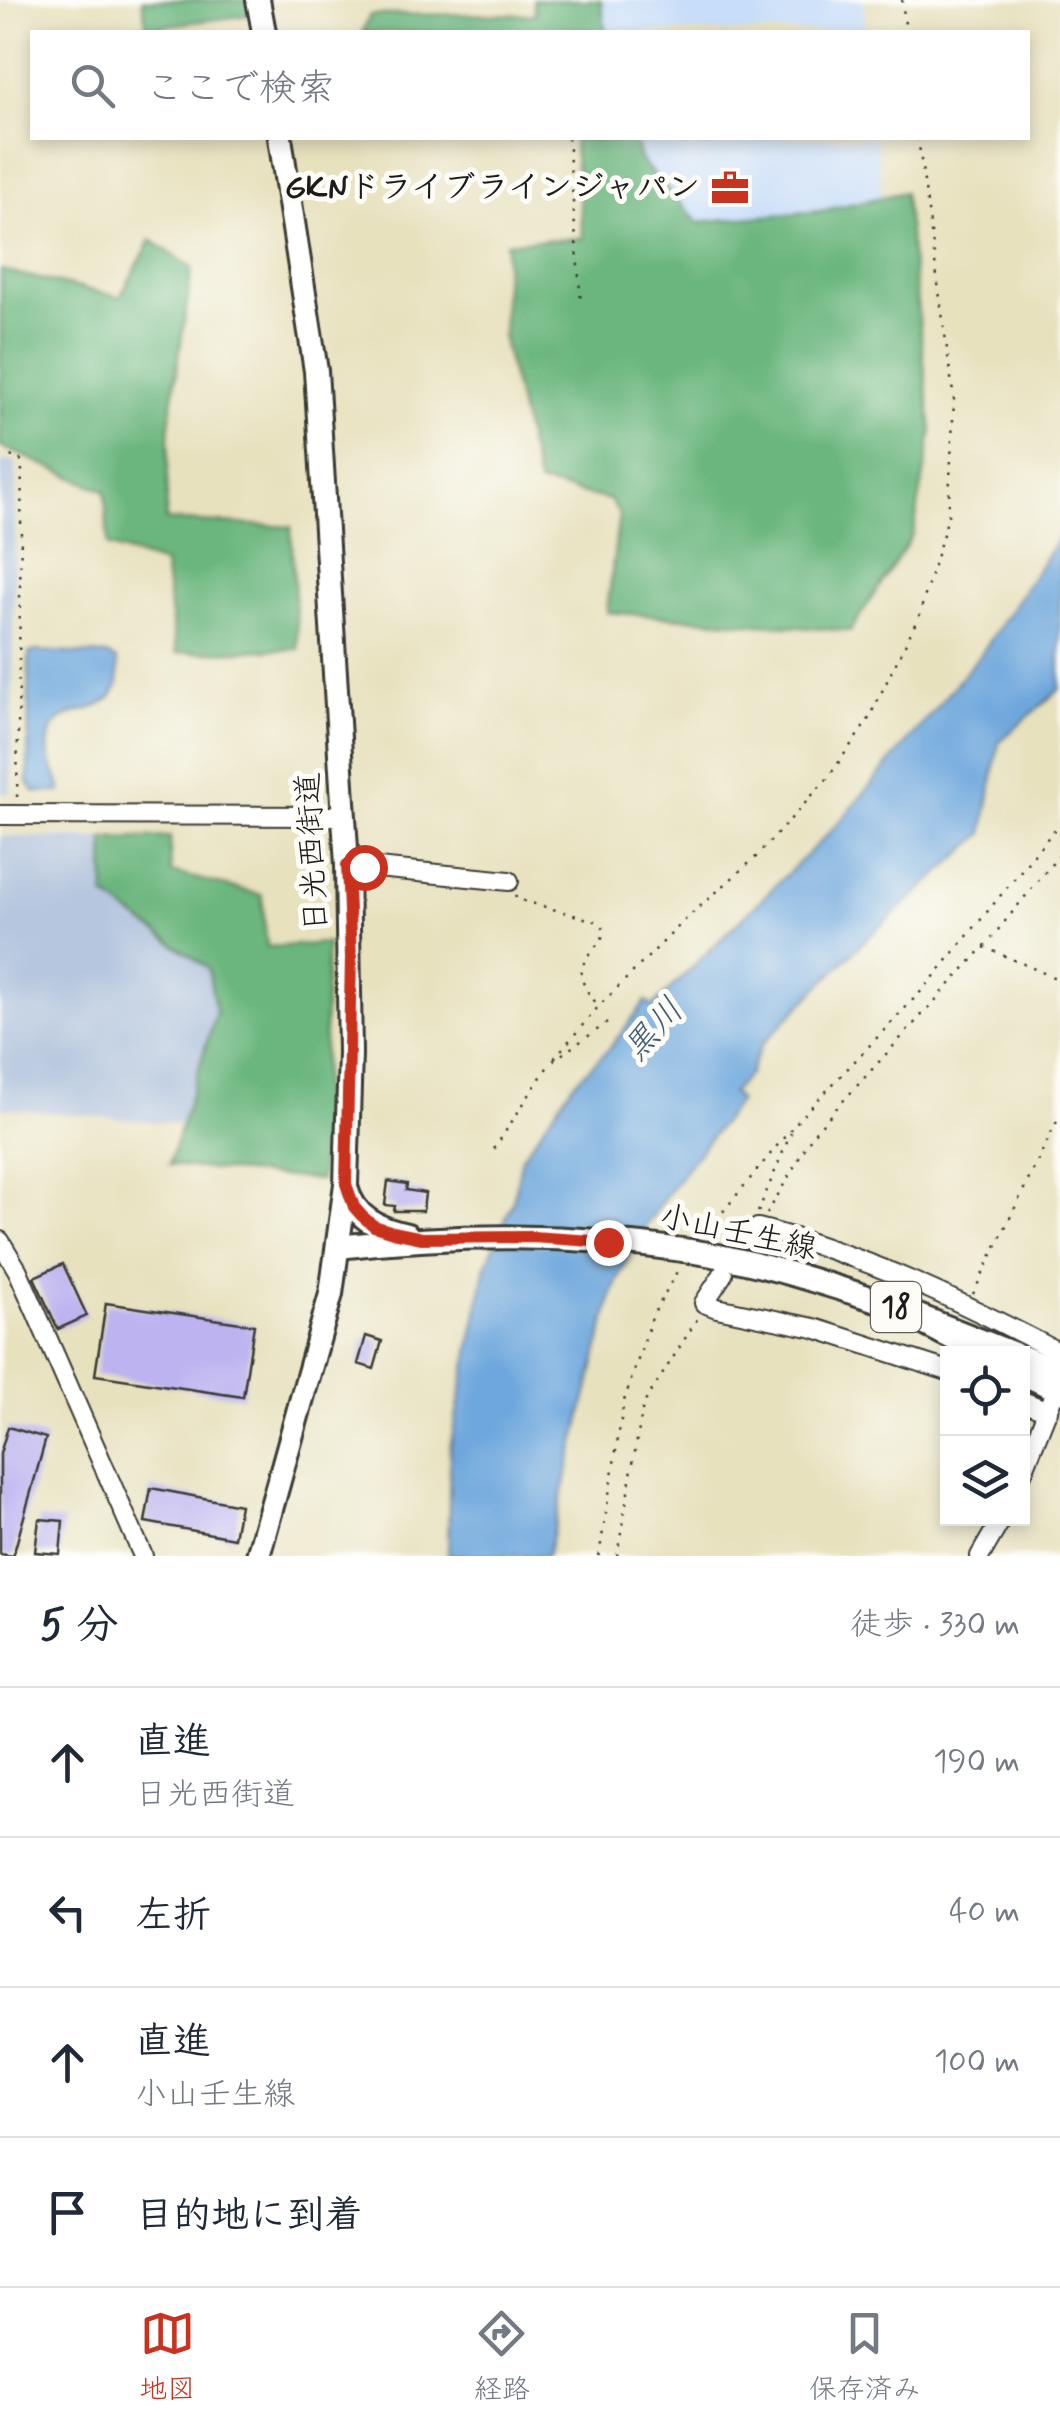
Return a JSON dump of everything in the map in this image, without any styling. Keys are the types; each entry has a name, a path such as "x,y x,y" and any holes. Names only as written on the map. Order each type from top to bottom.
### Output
{"main road":[{"path":"258,0 264,30"},
{"name":"日光西街道","path":"258,1556 324,1328 338,1248 346,1184 351,996 347,865 316,371 280,140"},
{"path":"346,1184 354,1207 374,1226 422,1238"},
{"name":"小山壬生線","path":"338,1248 462,1236 570,1239 688,1251 792,1274 883,1302 994,1346"},
{"name":"小山壬生線","path":"883,1302 968,1346"},
{"path":"1030,1363 1057,1388"},
{"path":"1030,1376 1057,1388"}],"street":[{"path":"9,815 344,816"},
{"path":"347,865 509,881"},
{"path":"754,1234 816,1242 902,1275 1060,1353"},
{"path":"0,1241 18,1271 143,1556"},
{"path":"723,1274 704,1302 814,1328 940,1368"},
{"path":"1030,1398 1057,1388"},
{"path":"1030,1454 1057,1388"},
{"path":"980,1556 997,1526"}],"path":[{"path":"902,0 906,30"},
{"path":"568,140 581,304"},
{"path":"494,1149 551,1062 599,1006 687,918 756,858 828,779 866,722 919,616 948,517 954,400 918,140"},
{"path":"0,456 18,457 22,462 9,815"},
{"path":"599,1556 629,1386 653,1315 688,1251 794,1124 928,984 1060,823"},
{"path":"754,1234 812,1134 984,946 1060,854"},
{"path":"509,881 518,899 595,921 603,927 602,940 586,956 580,974 599,1006"},
{"path":"984,946 1060,980"},
{"path":"551,1062 607,1023"},
{"path":"968,1305 1060,1115"},
{"path":"754,1234 755,1219 794,1124"},
{"path":"617,1556 643,1405 696,1324 704,1302"}],"shaded area":[{"path":"558,0 863,0 866,30 562,30"},
{"name":"GKNドライブラインジャパン","path":"574,140 876,140 889,276 584,251"},
{"path":"0,461 16,461 11,793 0,793"},
{"path":"0,836 104,839 106,896 208,967 216,1013 180,1124 0,1108"}],"green space":[{"path":"142,0 247,0 250,15 147,28"},
{"path":"533,0 601,0 606,30 363,30 370,15 535,14"},
{"path":"573,140 635,140 641,161 698,222 821,211 904,192 932,431 913,535 850,631 607,612 619,514 610,500 538,483 503,340 506,242 583,238"},
{"path":"151,240 192,268 170,418 166,520 291,527 298,649 176,653 164,564 108,546 105,491 0,446 1,270 120,297"},
{"path":"170,837 171,872 262,895 267,947 327,943 320,1180 169,1165 216,1013 208,968 105,896 104,839"}],"water":[{"name":"黒川","path":"1060,536 1060,689 999,742 983,834 865,940 762,1044 749,1074 732,1093 739,1101 668,1193 637,1241 612,1294 547,1556 448,1556 450,1448 486,1266 513,1201 522,1157 573,1084 609,1049 646,1001 652,1007 839,823 981,654"},
{"path":"29,653 107,655 117,660 118,684 111,697 65,717 55,724 49,736 50,759 61,792 35,792 28,783"}],"building":[{"path":"388,1181 407,1184 406,1190 425,1193 423,1211 394,1211 395,1206 385,1205"},
{"path":"63,1264 87,1316 58,1329 34,1277"},
{"path":"106,1303 254,1325 243,1397 95,1375"},
{"path":"366,1336 382,1341 374,1369 358,1364"},
{"path":"8,1427 46,1438 13,1556 0,1554 0,1454"},
{"path":"151,1488 240,1505 234,1538 145,1522"},
{"path":"39,1519 63,1521 60,1554 35,1552"}],"place":[{"name":"GKNドライブラインジャパン","path":"730,188"}],"route":[{"path":"364,867 347,865 351,958 346,1184 354,1207 374,1226 422,1238 532,1237 608,1242"}]}
